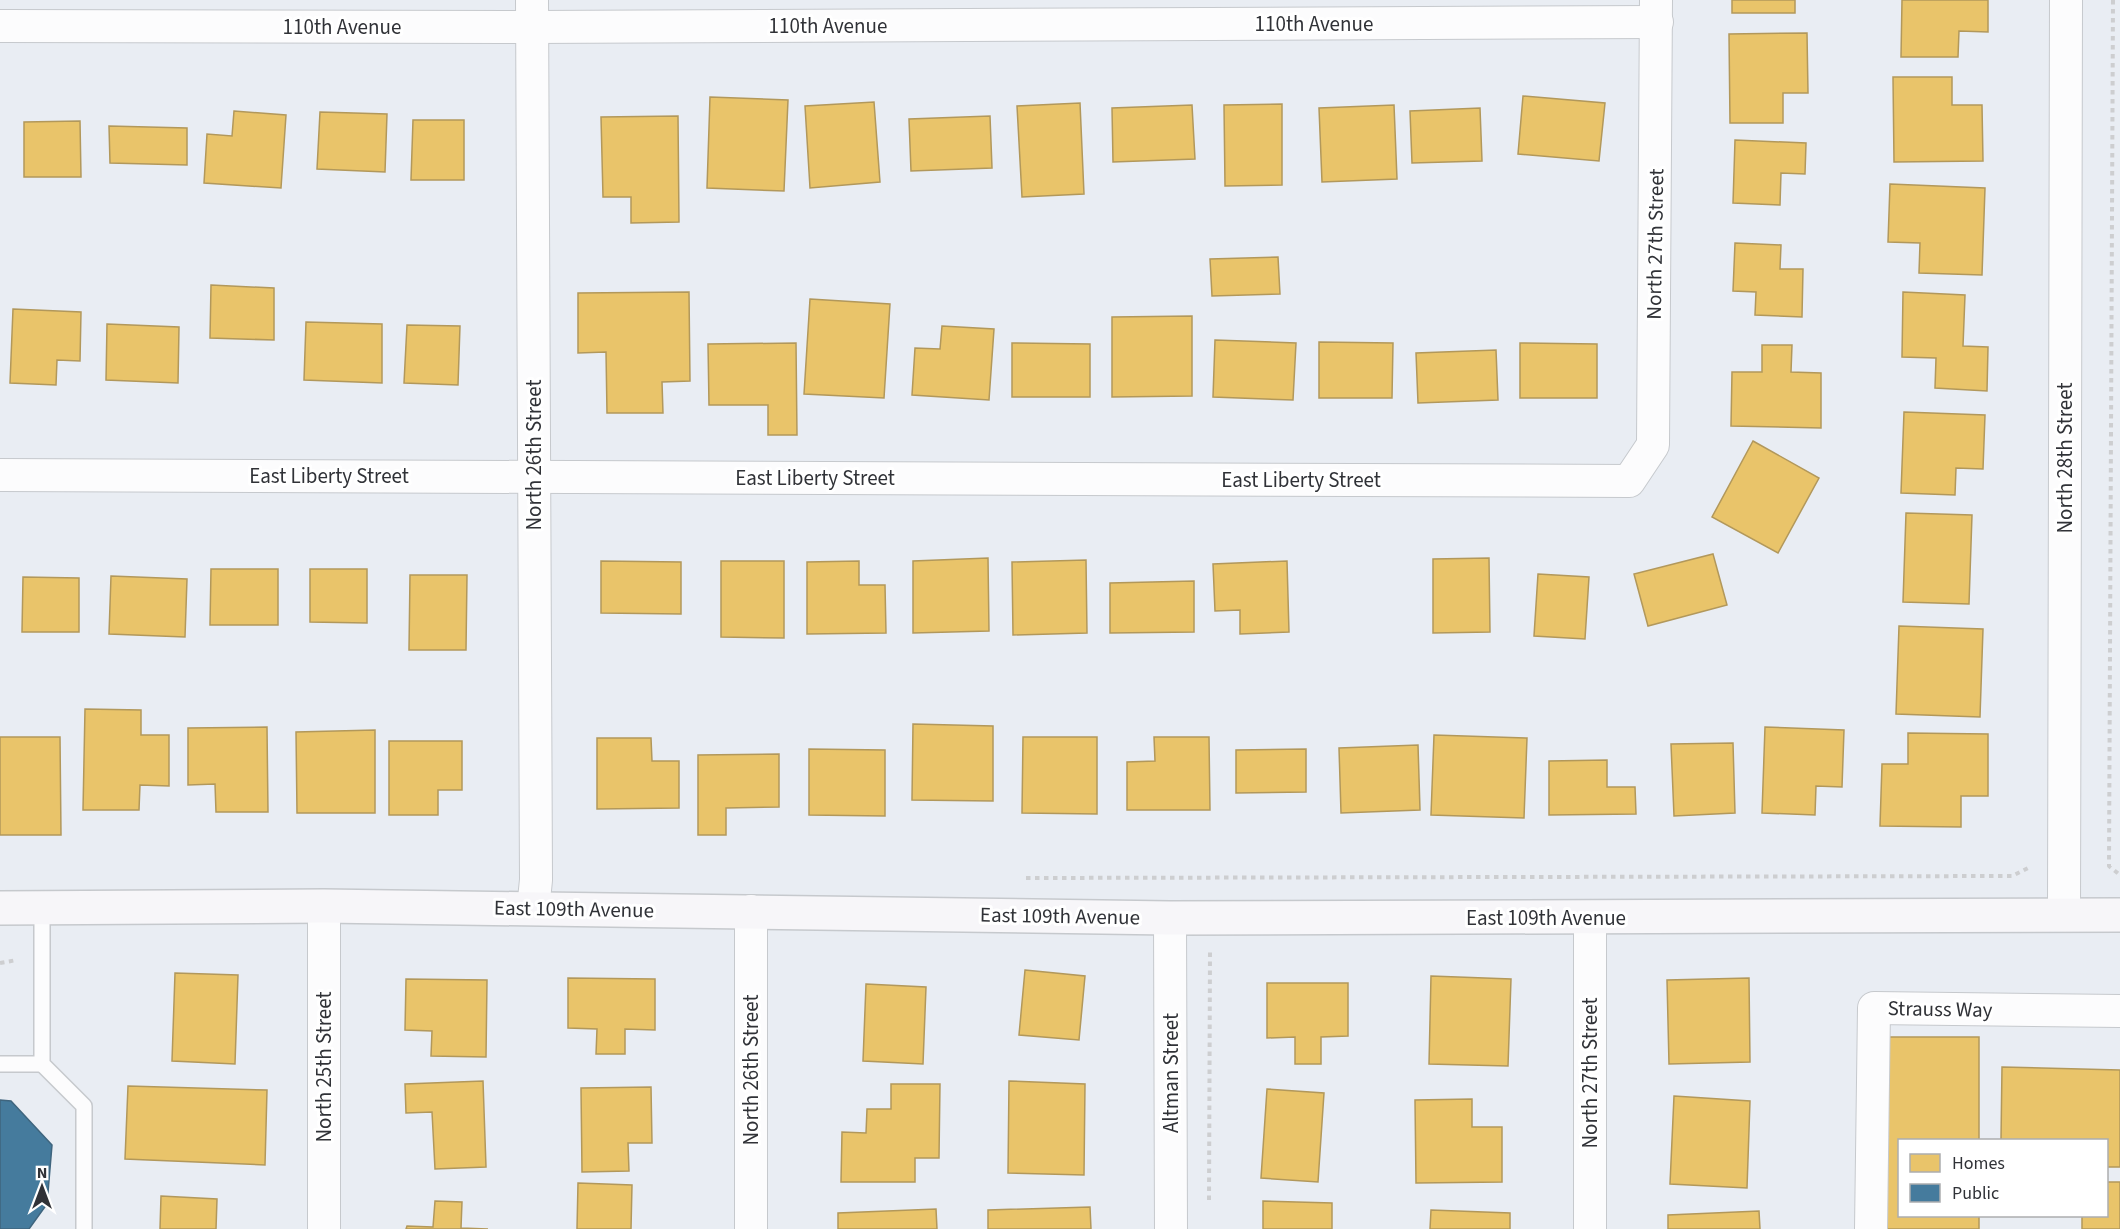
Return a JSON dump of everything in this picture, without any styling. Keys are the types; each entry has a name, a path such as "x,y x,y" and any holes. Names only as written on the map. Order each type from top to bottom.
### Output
{"street":[{"name":"North 28th Street","path":"2064,915 2066,0"},
{"name":"110th Avenue","path":"0,26 531,14 1657,11"},
{"name":"North 27th Street","path":"1629,482 1653,444 1657,11"},
{"name":"North 26th Street","path":"531,14 536,880 533,909"},
{"name":"East Liberty Street","path":"0,475 1629,482"},
{"name":"East 109th Avenue","path":"0,908 324,906 1170,918 2120,915"},
{"name":"North 25th Street","path":"324,906 324,1229"},
{"name":"North 26th Street","path":"751,911 751,1229"},
{"name":"Altman Street","path":"1170,918 1171,1229"},
{"name":"North 27th Street","path":"1590,918 1590,1229"},
{"name":"Strauss Way","path":"1871,1229 1874,1008 2120,1011"}],"lane":[{"path":"42,907 42,1064 84,1106 84,1229"},
{"path":"0,1064 42,1064"}],"path":[{"path":"2113,0 2109,866 2120,875"},
{"path":"1016,878 2012,876 2030,867 2033,858"},
{"path":"1208,1206 1210,949"}],"building: Homes":[{"path":"1732,0 1795,0 1795,13 1732,13"},
{"path":"1902,0 1988,0 1988,32 1959,31 1958,57 1901,57"},
{"path":"1807,33 1808,93 1783,93 1783,123 1730,123 1729,34"},
{"path":"1893,77 1952,77 1952,105 1982,105 1983,161 1894,162"},
{"path":"1523,96 1605,103 1599,161 1518,154"},
{"path":"710,97 788,100 784,191 707,188"},
{"path":"874,102 880,182 810,188 805,106"},
{"path":"1080,103 1084,194 1022,197 1017,106"},
{"path":"1282,104 1282,185 1225,186 1224,105"},
{"path":"1192,105 1195,159 1113,162 1112,108"},
{"path":"1394,105 1397,179 1322,182 1319,108"},
{"path":"1480,108 1482,161 1412,163 1410,111"},
{"path":"234,111 286,115 281,188 204,183 207,134 232,136"},
{"path":"320,112 387,114 385,172 317,169"},
{"path":"678,116 679,222 631,223 631,197 603,197 601,117"},
{"path":"990,116 992,168 911,171 909,119"},
{"path":"413,120 464,120 464,180 411,180"},
{"path":"80,121 81,177 24,177 24,122"},
{"path":"109,126 187,128 187,165 110,163"},
{"path":"1735,140 1806,143 1805,174 1781,173 1780,205 1733,203"},
{"path":"1890,184 1985,188 1982,275 1919,273 1920,243 1888,242"},
{"path":"1735,243 1781,245 1780,269 1803,269 1802,317 1755,315 1756,292 1733,291"},
{"path":"1278,257 1280,294 1212,296 1210,259"},
{"path":"211,285 274,288 274,340 210,338"},
{"path":"689,292 690,381 662,382 663,413 607,413 606,352 578,353 578,293"},
{"path":"1903,292 1965,295 1963,346 1988,347 1987,391 1935,388 1936,358 1902,357"},
{"path":"810,299 890,304 884,398 804,394"},
{"path":"13,309 81,312 80,361 57,360 56,385 10,383"},
{"path":"1192,316 1192,396 1112,397 1112,317"},
{"path":"306,322 382,324 382,383 304,380"},
{"path":"107,324 179,327 178,383 106,380"},
{"path":"407,325 460,326 458,385 404,383"},
{"path":"942,326 994,329 989,400 912,395 915,348 940,349"},
{"path":"1215,340 1296,343 1293,400 1213,397"},
{"path":"1319,342 1393,343 1392,398 1319,398"},
{"path":"796,343 797,435 768,435 768,405 709,405 708,344"},
{"path":"1012,343 1090,344 1090,397 1012,397"},
{"path":"1520,343 1597,344 1597,398 1520,398"},
{"path":"1762,345 1792,345 1791,372 1821,373 1821,428 1731,426 1732,372 1762,372"},
{"path":"1496,350 1498,400 1418,403 1416,353"},
{"path":"1904,412 1985,415 1983,469 1956,468 1955,495 1901,493"},
{"path":"1753,441 1819,478 1778,553 1712,517"},
{"path":"1906,513 1972,515 1969,604 1903,602"},
{"path":"1713,554 1727,605 1648,626 1634,574"},
{"path":"988,558 989,631 913,633 913,561"},
{"path":"1489,558 1490,632 1433,633 1433,559"},
{"path":"1086,560 1087,633 1013,635 1012,562"},
{"path":"601,561 681,562 681,614 601,613"},
{"path":"721,561 784,561 784,638 721,637"},
{"path":"859,561 859,585 885,585 886,633 807,634 807,562"},
{"path":"1287,561 1289,632 1240,634 1240,610 1215,611 1213,564"},
{"path":"211,569 278,569 278,625 210,625"},
{"path":"310,569 367,569 367,623 310,622"},
{"path":"1538,574 1589,577 1585,639 1534,636"},
{"path":"410,575 467,575 466,650 409,650"},
{"path":"111,576 187,579 185,637 109,634"},
{"path":"23,577 79,578 79,632 22,632"},
{"path":"1194,581 1194,632 1110,633 1110,583"},
{"path":"1899,626 1983,629 1980,717 1896,714"},
{"path":"85,709 141,710 141,735 169,735 169,786 140,785 139,810 83,810"},
{"path":"913,724 993,726 993,801 912,800"},
{"path":"267,727 268,812 216,812 215,784 188,785 188,728"},
{"path":"1765,727 1844,730 1842,787 1816,786 1815,815 1762,813"},
{"path":"375,730 375,813 297,813 296,732"},
{"path":"1908,733 1988,734 1988,796 1961,796 1961,827 1880,826 1882,764 1908,764"},
{"path":"1434,735 1527,738 1524,818 1431,815"},
{"path":"0,737 60,737 61,835 0,835"},
{"path":"1023,737 1097,737 1097,814 1022,813"},
{"path":"1154,737 1209,737 1210,810 1127,810 1127,762 1155,761"},
{"path":"597,738 651,738 652,761 679,761 679,808 597,809"},
{"path":"389,741 462,741 462,790 438,790 438,815 389,815"},
{"path":"1733,743 1735,813 1674,816 1671,744"},
{"path":"1418,745 1420,810 1341,813 1339,748"},
{"path":"809,749 885,750 885,816 809,815"},
{"path":"1306,749 1306,792 1236,793 1236,750"},
{"path":"779,754 779,807 726,808 726,835 698,835 698,755"},
{"path":"1607,760 1607,787 1635,787 1636,814 1549,815 1549,761"},
{"path":"1025,970 1085,976 1079,1040 1019,1035"},
{"path":"175,973 238,975 235,1064 172,1061"},
{"path":"1431,976 1511,979 1508,1066 1429,1064"},
{"path":"568,978 655,979 655,1030 625,1029 625,1054 596,1054 597,1029 568,1028"},
{"path":"1749,978 1750,1062 1669,1064 1667,980"},
{"path":"406,979 487,980 486,1057 431,1056 432,1031 405,1030"},
{"path":"1267,983 1348,983 1348,1036 1321,1037 1321,1064 1295,1064 1295,1037 1267,1038"},
{"path":"866,984 926,987 923,1064 863,1061"},
{"path":"1884,1037 1979,1037 1979,1139 1898,1139 1898,1217 1979,1217 1979,1229 1882,1229"},
{"path":"2002,1067 2120,1070 2120,1167 2108,1167 2108,1139 2001,1139"},
{"path":"483,1081 486,1167 435,1169 432,1112 406,1113 405,1084"},
{"path":"1009,1081 1085,1084 1084,1175 1008,1173"},
{"path":"891,1084 940,1084 939,1158 915,1158 915,1182 841,1182 842,1132 866,1133 867,1109 891,1109"},
{"path":"128,1086 267,1090 265,1165 125,1159"},
{"path":"651,1087 652,1143 628,1143 629,1171 582,1172 581,1088"},
{"path":"1267,1089 1324,1093 1318,1182 1261,1178"},
{"path":"1674,1096 1750,1101 1747,1188 1670,1184"},
{"path":"1472,1099 1472,1127 1502,1127 1502,1182 1416,1183 1415,1100"},
{"path":"2108,1182 2120,1182 2120,1229 2082,1229 2082,1217 2108,1217"},
{"path":"578,1183 632,1185 631,1229 577,1229"},
{"path":"161,1196 217,1199 216,1229 160,1229"},
{"path":"435,1201 462,1202 461,1228 488,1229 406,1229 407,1226 433,1227"},
{"path":"1263,1201 1332,1203 1332,1229 1263,1229"},
{"path":"1090,1207 1091,1229 988,1229 988,1210"},
{"path":"936,1209 937,1229 838,1229 838,1213"},
{"path":"1431,1210 1510,1213 1510,1229 1430,1229"},
{"path":"1759,1211 1760,1229 1668,1229 1668,1215"}],"building: Public":[{"path":"0,1100 11,1101 52,1145 47,1204 29,1229 0,1229"}]}
